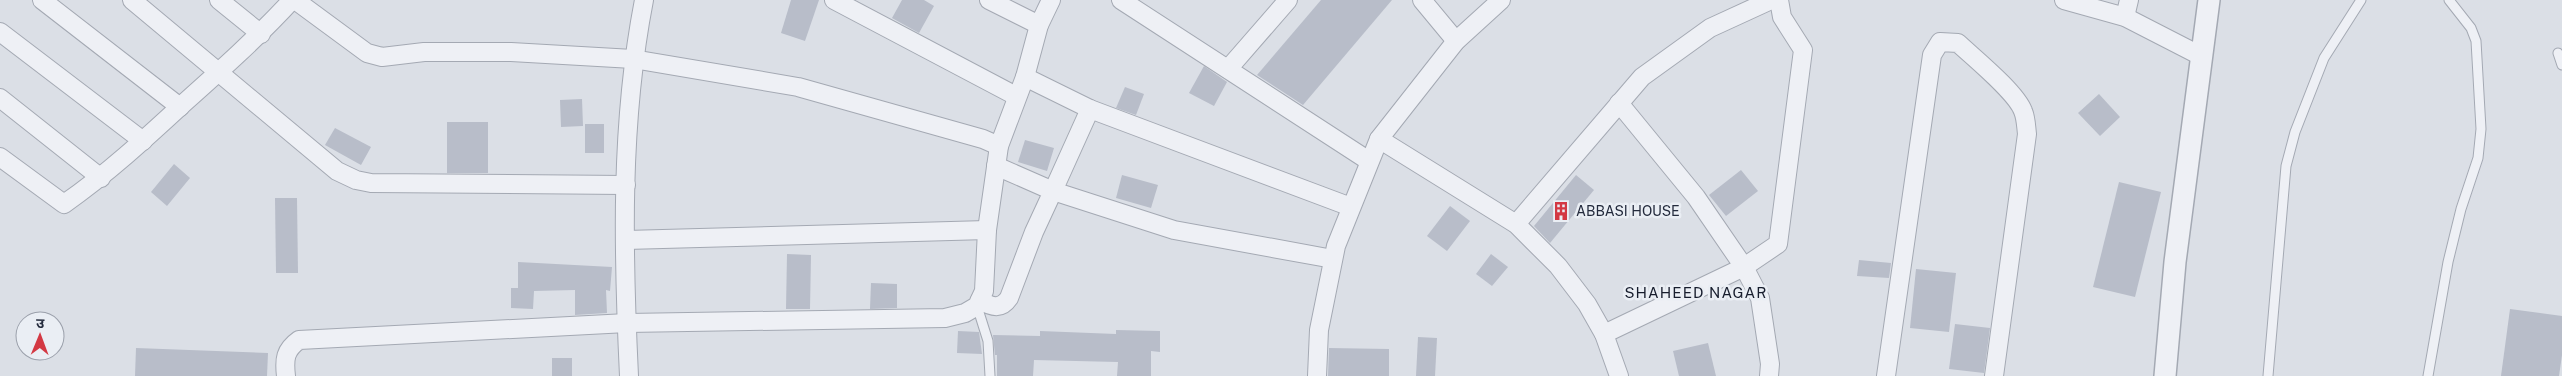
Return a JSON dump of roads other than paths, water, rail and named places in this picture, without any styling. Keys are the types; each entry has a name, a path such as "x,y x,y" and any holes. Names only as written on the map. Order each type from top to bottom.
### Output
{"street":[{"path":"42,0 180,107"},
{"path":"132,0 220,71 337,171 356,180 371,183 626,185"},
{"path":"219,0 261,34"},
{"path":"0,157 64,204 101,178 261,34 294,0 367,53 382,57 424,52 511,52 633,59 798,88 983,139 999,146"},
{"path":"630,376 627,322 626,185 633,59 644,0"},
{"path":"834,0 1016,96"},
{"path":"989,0 1039,25"},
{"path":"286,376 284,359 289,347 299,340 627,322 945,318 965,313 978,303 984,291 987,230 999,146 1016,96 1025,77 1039,25 1051,0"},
{"path":"1122,0 1370,161"},
{"path":"1228,69 1288,0"},
{"path":"1422,0 1456,41"},
{"path":"1317,376 1318,330 1336,246 1378,139 1456,41 1502,0"},
{"path":"1516,224 1642,77 1710,28 1771,0"},
{"path":"1604,334 1744,267 1778,244 1802,70 1803,50 1782,17 1780,0"},
{"path":"2064,0 2127,8 2201,56"},
{"path":"2165,376 2175,262 2208,0"},
{"path":"0,32 142,141"},
{"path":"1886,376 1932,55 1940,42 1949,41 1958,43 2014,97 2023,109 2026,122 2027,134 1994,376"},
{"path":"1025,77 1090,109 1351,207"},
{"path":"0,98 101,178"},
{"path":"1619,103 1696,196 1744,267 1760,298 1770,364 1769,376"},
{"path":"978,303 998,306 1005,304 1010,298 1034,232 1090,109"},
{"path":"1378,139 1516,224 1558,266 1587,304 1604,334 1619,376"},
{"path":"996,166 1053,191 1174,230 1333,259"},
{"path":"626,240 987,230"}],"lane":[{"path":"2268,376 2286,166 2296,132 2324,58 2361,0"},
{"path":"2428,376 2448,262 2460,209 2478,158 2481,129 2476,41 2471,28 2449,0"},
{"path":"2558,53 2562,65"},
{"path":"978,303 988,340 990,376"}],"place":[{"name":"ABBASI HOUSE","path":"1561,211"}],"district":[{"name":"SHAHEED NAGAR","path":"1696,292"}]}
